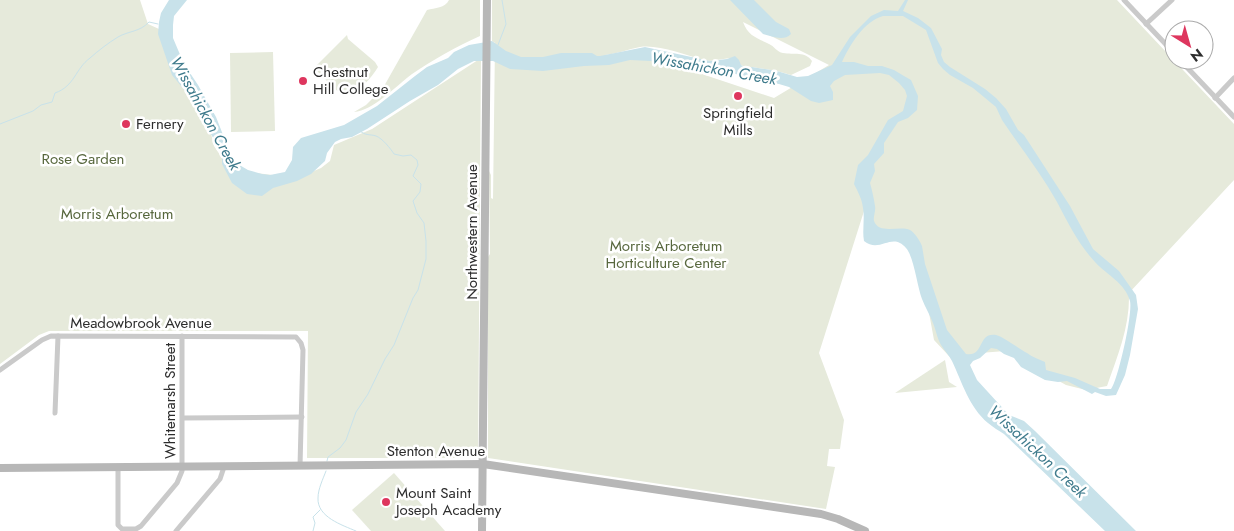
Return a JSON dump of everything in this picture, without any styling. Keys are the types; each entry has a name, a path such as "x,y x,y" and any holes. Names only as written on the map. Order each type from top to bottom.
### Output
{"street":[{"name":"Northwestern Avenue","path":"482,531 487,0"},
{"path":"1124,0 1164,43"},
{"path":"1146,24 1172,0"},
{"path":"1189,70 1234,117"},
{"path":"1215,98 1234,78"},
{"path":"55,413 58,336"},
{"name":"Meadowbrook Avenue","path":"0,370 45,338 58,336 293,336 300,340 303,350 302,417"},
{"name":"Whitemarsh Street","path":"182,336 182,467"},
{"path":"183,418 302,417 300,466"},
{"name":"Stenton Avenue","path":"0,468 483,464 820,514 838,519 865,531"},
{"path":"118,467 117,523 119,527 124,529 141,526 177,483 182,467"},
{"path":"176,531 220,479 224,467"}],"green space":[{"name":"Morris Arboretum","path":"0,0 140,0 148,24 159,29 206,113 214,146 230,170 297,178 321,168 330,161 334,145 372,129 481,58 478,458 307,458 308,331 49,331 39,335 0,364"},
{"path":"449,0 480,0 480,36 437,58 412,74 369,107 354,112 366,105 383,88 427,10 442,6"},
{"name":"Morris Arboretum Horticulture Center","path":"492,0 1117,0 1164,50 1164,70 1183,70 1234,124 1234,180 1129,293 1128,317 1119,352 1107,386 1086,390 1066,385 1005,351 980,353 963,371 934,340 916,242 902,235 889,242 873,240 871,189 819,353 844,420 840,449 829,449 827,466 835,467 826,509 488,458 489,171 491,175 491,198 493,199 495,43 492,41","holes":["743,22 829,65 774,98 645,55 605,55 647,46 663,48 703,60 710,61 730,58 746,68 752,67 791,75 810,66 812,61 806,56 783,53 750,34"]},
{"path":"347,35 348,39 375,62 378,67 365,84 347,95 336,90 314,68"},
{"path":"273,52 275,131 231,132 230,53"},
{"path":"945,360 949,382 957,387 895,393"},
{"path":"394,473 445,531 371,531 352,510"}],"water":[{"name":"Wissahickon Creek","path":"169,0 187,0 174,16 173,25 173,38 184,64 216,117 236,163 248,170 270,175 285,172 292,160 293,147 301,138 344,125 377,106 427,67 448,58 454,52 469,45 492,41 506,51 521,57 543,57 561,53 592,53 600,56 645,47 710,61 735,56 741,65 746,68 752,67 777,71 797,77 808,76 832,65 850,37 871,16 884,10 898,11 905,0 908,0 903,11 918,18 931,28 942,49 941,55 944,62 985,89 1006,109 1018,130 1024,135 1070,206 1093,249 1119,271 1136,295 1138,309 1130,355 1125,375 1116,395 1106,396 1095,392 1092,394 1067,381 1045,380 1021,367 1014,358 997,349 991,348 970,365 977,380 1009,415 1024,421 1035,431 1136,531 1105,531 1004,434 981,417 971,402 952,361 940,342 922,299 909,252 901,243 891,242 875,245 864,241 864,216 860,196 854,184 858,165 868,155 888,120 903,111 907,96 899,83 889,75 880,73 845,75 834,81 830,86 833,92 833,100 819,103 811,101 789,87 779,84 748,80 734,73 721,74 651,61 630,60 609,65 543,71 510,69 493,61 474,61 458,69 438,85 367,129 352,137 335,142 327,153 325,161 311,174 297,181 273,188 262,196 247,194 232,183 222,164 222,157 218,146 186,92 172,75 158,34 161,13","holes":["883,16 903,16 926,30 938,63 943,69 973,88 996,107 1002,120 1051,191 1074,234 1095,262 1120,284 1128,295 1130,308 1127,332 1121,360 1111,389 1100,389 1075,378 1046,370 1045,362 1031,356 996,335 986,337 976,352 966,354 947,330 925,264 922,246 917,237 910,230 906,229 880,228 874,221 874,197 870,183 875,171 874,164 884,153 884,143 898,122 908,118 917,110 918,96 911,80 894,70 882,66 842,62 858,34 870,23"]},
{"path":"730,0 754,0 776,22 789,29 791,34 781,38 763,34"}],"waterway":[{"path":"498,45 506,24 502,0"},
{"path":"0,124 33,111 41,105 52,102 55,93 71,82 85,62 114,39 138,30 149,22 158,24"},
{"path":"327,461 328,457 340,448 346,440 356,412 368,394 394,345 418,290 426,259 424,223 417,213 413,201 420,192 421,184 413,176 418,165 417,160 411,155 394,154 378,137 364,134 360,131"},
{"path":"326,471 318,495 319,505 331,519 356,531"},
{"path":"313,531 315,523 313,517 320,510"}],"place":[{"name":"Chestnut Hill College","path":"303,81"},
{"name":"Springfield Mills","path":"738,96"},
{"name":"Fernery","path":"126,124"},
{"name":"Mount Saint Joseph Academy","path":"386,502"}],"park label":[{"name":"Rose Garden","path":"83,159"}]}
